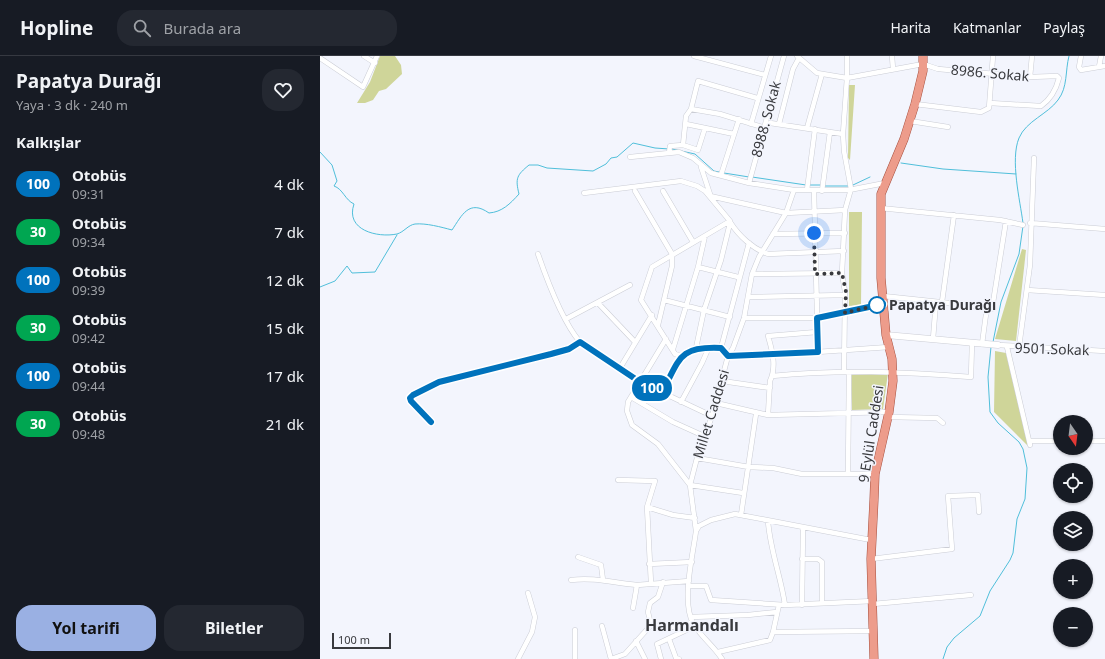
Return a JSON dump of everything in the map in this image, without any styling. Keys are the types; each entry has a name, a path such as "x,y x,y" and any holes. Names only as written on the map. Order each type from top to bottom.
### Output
{"main road":[{"name":"9 Eylül Caddesi","path":"874,659 871,559 876,474 888,415 892,371 892,360 886,335 883,300 880,208 881,194 910,121 915,104 923,60"}],"street":[{"path":"364,56 375,63"},
{"path":"320,58 363,87 377,56"},
{"path":"694,56 765,75"},
{"path":"751,124 757,98 771,56"},
{"name":"8988. Sokak","path":"749,183 784,56"},
{"path":"847,56 843,134 844,151 851,189 845,210 846,233 842,273 846,295 845,350 847,372 848,473"},
{"path":"892,56 893,69"},
{"path":"915,104 981,112 989,108 993,56"},
{"path":"1030,77 1032,56"},
{"path":"1081,56 1079,67 1081,70 1105,66"},
{"path":"1099,67 1101,56"},
{"path":"779,124 798,57"},
{"name":"8986. Sokak","path":"798,57 806,66 822,74 847,78 893,69 923,60 938,69 1030,77 1057,76 1059,78 1056,89 1050,99 1041,106 990,103"},
{"path":"807,128 822,74"},
{"path":"683,146 686,116 691,109 698,81 757,98"},
{"path":"691,109 739,119 765,128 770,123 843,134"},
{"path":"721,173 739,119"},
{"path":"910,121 948,127"},
{"path":"686,124 734,134"},
{"path":"630,157 670,150 683,146 698,150 706,128"},
{"path":"807,186 815,129"},
{"path":"822,187 830,132"},
{"path":"670,150 693,158 711,173 721,173 749,183 794,190 807,186 814,190"},
{"path":"1018,347 1027,290 1034,158"},
{"path":"701,166 710,196"},
{"path":"584,193 681,181 697,186 710,196 730,222 749,243 762,252 775,254 844,252"},
{"path":"814,190 822,187 851,189 885,183"},
{"path":"635,190 672,254 672,266 658,325"},
{"name":"Millet Caddesi","path":"694,624 688,605 689,584 696,531 690,484 704,436 716,403 728,356 733,348 744,318 752,274 762,252 786,213 794,190"},
{"path":"814,190 814,252 818,352"},
{"path":"663,191 694,242"},
{"path":"710,196 786,213 845,210"},
{"path":"880,208 1006,221 1023,225"},
{"path":"942,302 954,215"},
{"path":"744,318 817,318 845,313 883,300 942,302 992,308 1006,221"},
{"path":"681,356 675,354 652,315 641,300 652,267 672,254 730,222"},
{"path":"696,348 704,310 721,260 730,222"},
{"path":"1030,222 1105,229"},
{"path":"773,234 846,233"},
{"path":"673,349 698,267 705,236"},
{"path":"721,348 730,317 738,277 749,243"},
{"path":"538,254 572,333 580,342 640,382 712,416"},
{"path":"698,267 738,277"},
{"path":"752,274 842,273"},
{"path":"566,319 630,285"},
{"path":"1027,290 1105,294"},
{"path":"749,297 846,295"},
{"path":"664,300 730,317"},
{"path":"933,339 936,302"},
{"path":"598,303 634,342"},
{"path":"985,345 987,308"},
{"path":"620,368 634,342 652,315"},
{"path":"768,416 774,355 768,336 817,332"},
{"path":"886,335 998,345"},
{"path":"666,339 631,397 627,411 632,425 658,444 690,484 744,493"},
{"path":"431,422 411,401 410,398 413,395 439,382 569,349 580,342"},
{"path":"772,376 892,371 971,377 972,343"},
{"name":"9501.Sokak","path":"998,345 1007,347 1105,352"},
{"path":"681,402 709,347"},
{"path":"662,392 681,356 696,348 721,348 728,356 774,355 889,347"},
{"path":"1007,347 1029,443 1053,441"},
{"path":"722,381 770,388"},
{"path":"631,397 673,422 704,436"},
{"path":"716,403 768,416 848,413 937,418 943,423"},
{"path":"740,515 749,467 756,414"},
{"path":"1093,441 1105,441"},
{"path":"697,458 749,467 773,468 802,474 876,474"},
{"path":"618,480 655,481 647,507 651,583"},
{"path":"871,559 952,549 948,496 978,494 979,512"},
{"path":"647,507 673,515 695,518"},
{"path":"696,531 699,526 711,520 735,514 872,540"},
{"path":"768,521 770,542 782,581 785,605"},
{"path":"802,605 803,528"},
{"path":"578,557 601,565 603,580"},
{"path":"802,560 818,560 822,562 822,602"},
{"path":"650,564 692,562"},
{"path":"571,580 603,580 637,585 663,582 706,586 711,600 778,605 802,605 822,602 873,603 971,595"},
{"path":"651,625 648,612 650,603 658,597 663,582"},
{"path":"633,608 637,585"},
{"path":"518,659 532,632 536,617 528,593"},
{"path":"718,652 770,640 778,605"},
{"path":"691,617 748,615 777,612"},
{"path":"651,625 682,628 694,624"},
{"path":"661,659 657,644 669,639 694,624"},
{"path":"694,624 718,652 722,659"},
{"path":"602,626 611,659 625,654 651,625"},
{"path":"575,630 575,659"},
{"path":"773,632 874,631"},
{"path":"669,639 676,658 679,659"},
{"path":"636,641 645,659"}],"green space":[{"path":"380,56 395,56 401,65 402,74 386,89 379,91 373,100 365,103 357,103 370,82"},
{"path":"849,85 855,85 850,160 848,158"},
{"path":"849,212 862,212 861,305 849,306"},
{"path":"1022,249 1026,250 1016,341 995,339"},
{"path":"995,351 1006,353 1028,446 994,412"},
{"path":"888,373 883,409 852,410 851,375"}],"waterway":[{"path":"1023,223 1016,180 1016,147 1022,132 1054,105 1061,95 1065,84 1069,56"},
{"path":"320,152 332,165 337,181 334,186 337,187 348,200 354,204 352,213 358,226 372,233 389,235 397,234 415,224 429,225 452,230 463,214 471,208 482,209 489,213 498,211 509,204 519,194 517,184 518,177 529,165 538,165 547,168 593,171 606,164 611,158 617,157 633,143 655,148 669,149"},
{"path":"672,149 695,154 714,171 719,172"},
{"path":"901,163 943,169 1016,174"},
{"path":"724,173 749,177"},
{"path":"752,177 806,185"},
{"path":"853,185 870,177"},
{"path":"809,185 820,185"},
{"path":"825,186 848,186"},
{"path":"993,342 1001,302 1019,254 1023,226"},
{"path":"320,287 335,281 347,266 352,273 375,272 397,235"},
{"path":"943,659 947,647 954,638 980,616 990,591 1010,560 1013,553 1017,519 1025,499 1027,468 1023,449 1019,442 998,423 990,412 988,377 991,347"}],"bus line":[{"name":"100","path":"431,422 411,401 410,398 413,395 439,382 569,349 580,342 587,345 640,382 662,392 681,356 696,348 721,348 728,356 818,352 817,318 883,304"}],"place":[{"name":"Papatya Durağı","path":"877,305"}],"district":[{"name":"Harmandalı","path":"692,625"}],"route":[{"path":"814,233 815,274 842,273 846,292 845,313 877,305"}]}
